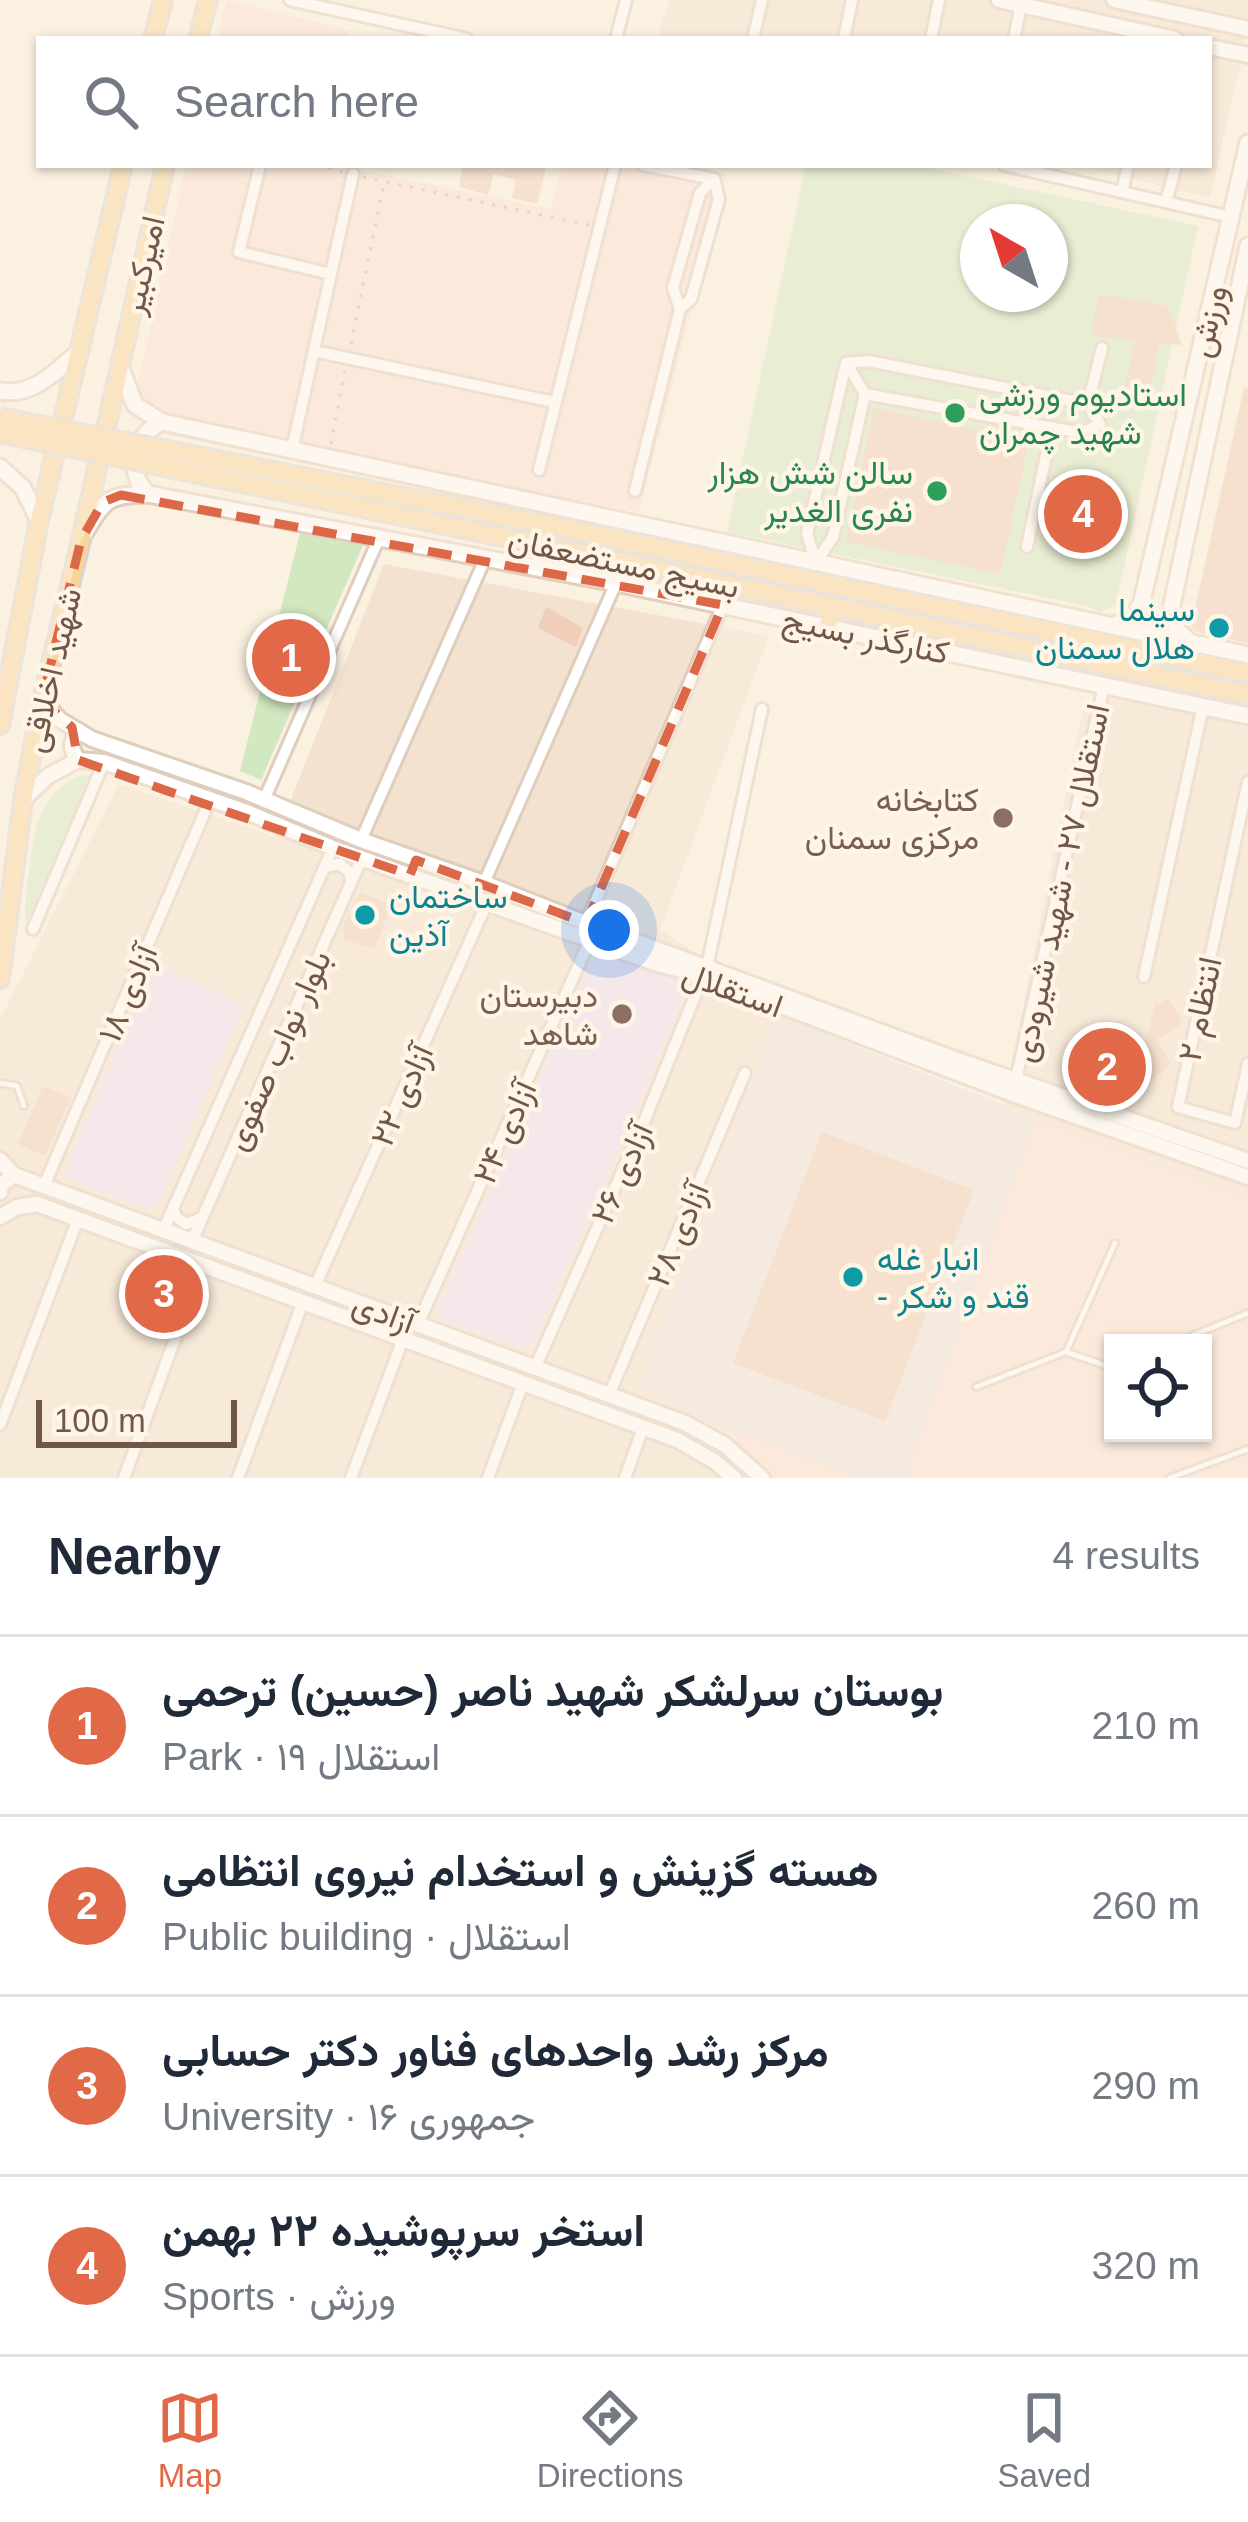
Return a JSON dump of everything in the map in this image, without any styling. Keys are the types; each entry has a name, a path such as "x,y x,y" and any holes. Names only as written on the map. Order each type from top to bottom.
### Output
{"main road":[{"path":"154,36 163,0"},
{"path":"198,36 208,0"},
{"name":"ورزش","path":"1114,625 1128,621 1141,605 1248,143"},
{"name":"امیرکبیر","path":"80,351 123,168"},
{"name":"امیرکبیر","path":"120,365 164,168"},
{"name":"ورزش","path":"1191,643 1170,614 1248,246"},
{"path":"0,391 17,394 44,382 80,351"},
{"name":"شهید اخلاقی","path":"0,725 39,521 80,351"},
{"path":"120,365 135,405 162,422"},
{"name":"شهید اخلاقی","path":"0,979 23,800 42,700 120,365"},
{"name":"بسیج مستضعفان","path":"0,417 1085,628 1248,673"},
{"path":"148,494 134,475 135,452 150,428 162,422"},
{"name":"کنارگذر بسیج","path":"162,422 817,562 1085,628 1114,625 1248,655"},
{"name":"بسیج مستضعفان","path":"0,433 1248,695"},
{"path":"0,466 23,488 39,521"},
{"path":"81,540 103,502 121,495 148,494"},
{"name":"کنارگذر بسیج","path":"148,494 616,583 1248,716"},
{"path":"828,626 832,605"}],"street":[{"path":"290,0 453,36"},
{"path":"617,36 626,0"},
{"path":"753,36 762,0"},
{"path":"845,36 852,0"},
{"path":"932,36 939,0"},
{"path":"999,0 1107,32 1146,36"},
{"path":"1114,0 1147,3 1244,28 1240,54"},
{"path":"1015,36 1021,5"},
{"path":"259,168 239,252 331,274"},
{"path":"539,470 614,168"},
{"path":"659,168 714,178"},
{"path":"1017,168 1231,217"},
{"path":"1069,180 1071,168"},
{"path":"1123,192 1127,168"},
{"path":"1166,202 1175,168"},
{"path":"292,450 352,174"},
{"path":"680,309 691,299 718,199 714,178"},
{"path":"635,491 680,309 673,288 700,193 714,178"},
{"path":"866,394 1082,433 1100,424 1088,404 1102,348"},
{"path":"314,351 554,402"},
{"path":"846,363 868,361 1088,404"},
{"path":"817,562 833,537 866,394 846,363"},
{"path":"817,562 807,534 846,363"},
{"path":"1027,548 1052,427"},
{"path":"263,800 379,538"},
{"path":"361,840 485,559"},
{"path":"484,883 616,583"},
{"path":"586,923 723,605"},
{"name":"استقلال ۲۷ - شهید شیرودی","path":"1016,1080 1103,685"},
{"name":"استقلال","path":"42,700 60,720 92,739 246,792 870,1033 1248,1161"},
{"path":"1144,977 1203,706"},
{"name":"آزادی ۲۶","path":"535,1368 548,1325 705,971 762,709"},
{"path":"23,800 48,776 78,760 71,749 79,731"},
{"name":"استقلال","path":"78,760 104,762 211,800 649,966 705,971"},
{"path":"33,929 104,762"},
{"name":"انتظام ۲","path":"1248,782 1178,1107 1235,1123 1248,1064"},
{"name":"آزادی ۱۸","path":"44,1186 211,800"},
{"name":"بلوار نواب صفوی","path":"164,1231 333,848"},
{"name":"بلوار نواب صفوی","path":"192,1241 362,858"},
{"path":"410,875 416,860"},
{"path":"325,867 340,864 352,881"},
{"name":"آزادی ۲۲","path":"315,1286 488,903"},
{"name":"آزادی ۲۴","path":"418,1324 590,940"},
{"name":"استقلال","path":"870,1033 1010,1094 1248,1177"},
{"name":"آزادی ۲۸","path":"609,1395 745,1073"},
{"name":"آزادی","path":"0,1160 14,1175 685,1423 724,1445 762,1478"},
{"path":"2,1205 2,1186 14,1175"},
{"name":"آزادی","path":"2,1205 38,1204 677,1440 734,1478"},
{"path":"173,1209 186,1224 202,1218"},
{"path":"0,1425 78,1219"},
{"path":"124,1478 202,1265"},
{"path":"238,1478 302,1302"},
{"path":"361,1323 368,1306"},
{"path":"351,1478 403,1339"},
{"path":"488,1478 523,1383"},
{"path":"625,1478 643,1428"}],"lane":[{"path":"0,1083 17,1086 23,1106"},
{"path":"1066,1352 1115,1244"},
{"path":"1196,1334 1248,1313"},
{"path":"976,1387 1066,1352 1104,1365"},
{"path":"1169,1478 1248,1449"}],"path":[{"path":"328,168 600,227"},
{"path":"328,458 384,181"}],"highlighted area":[{"path":"121,495 723,605 586,923 416,860 410,875 78,760 72,727 42,700 81,540 103,502"}],"shaded area":[{"path":"670,0 1248,0 1248,30 1210,198 1089,168 1212,168 1212,36 657,36"},
{"path":"227,1 350,30 349,36 218,36"},
{"path":"185,168 349,168 550,209 561,168 696,168 727,175 639,512 462,479 154,411 136,391"},
{"path":"384,564 769,636 660,930 995,1145 1084,703 1248,684 1248,1478 0,1478 0,1020 119,784 276,837"},
{"path":"601,954 684,983 687,990 533,1345 520,1348 443,1320 438,1308 593,956"},
{"path":"154,963 244,1006 158,1203 145,1209 63,1175"},
{"path":"776,1014 1036,1118 904,1478 860,1478 715,1423 640,1388"},
{"path":"1036,1118 1248,1199 1248,1478 904,1478"},
{"path":"715,1423 860,1478 772,1478 712,1431"}],"green space":[{"name":"استادیوم ورزشی شهید چمران","path":"805,168 928,168 1198,226 1116,604 1100,613 1088,606 727,532"},
{"path":"301,529 363,545 261,780 240,771"},
{"path":"81,775 90,775 26,924 32,851 42,812 57,791"}],"building":[{"path":"462,168 546,168 537,204 512,198 516,180 494,174 488,195 459,187"},
{"path":"1099,294 1168,306 1182,345 1159,343 1148,398 1124,393 1135,340 1091,336"},
{"path":"1244,387 1248,388 1248,643 1191,627"},
{"name":"سالن شش هزار نفری الغدیر","path":"874,408 1029,441 1000,574 846,542"},
{"path":"546,607 583,628 576,647 538,628"},
{"name":"ساختمان آذین","path":"360,892 392,905 374,949 343,939 342,928"},
{"path":"1168,998 1181,1019 1157,1040 1170,1062 1168,1068 1147,1082 1138,1073 1155,1003"},
{"path":"43,1086 71,1098 45,1156 18,1144"},
{"name":"انبار غله - قند و شکر","path":"822,1132 974,1190 885,1421 733,1363"}],"place":[{"name":"استادیوم ورزشی شهید چمران","path":"955,413"},
{"name":"سالن شش هزار نفری الغدیر","path":"937,491"},
{"name":"استخر سرپوشیده ۲۲ بهمن","path":"1083,514"},
{"name":"سینما هلال سمنان","path":"1219,628"},
{"name":"بوستان سرلشکر شهید ناصر (حسین) ترحمی","path":"291,658"},
{"name":"کتابخانه مرکزی سمنان","path":"1003,818"},
{"name":"ساختمان آذین","path":"365,915"},
{"name":"دبیرستان شاهد","path":"622,1014"},
{"name":"هسته گزینش و استخدام نیروی انتظامی","path":"1107,1067"},
{"name":"انبار غله - قند و شکر","path":"853,1277"},
{"name":"مرکز رشد واحدهای فناور دکتر حسابی","path":"164,1294"}]}
